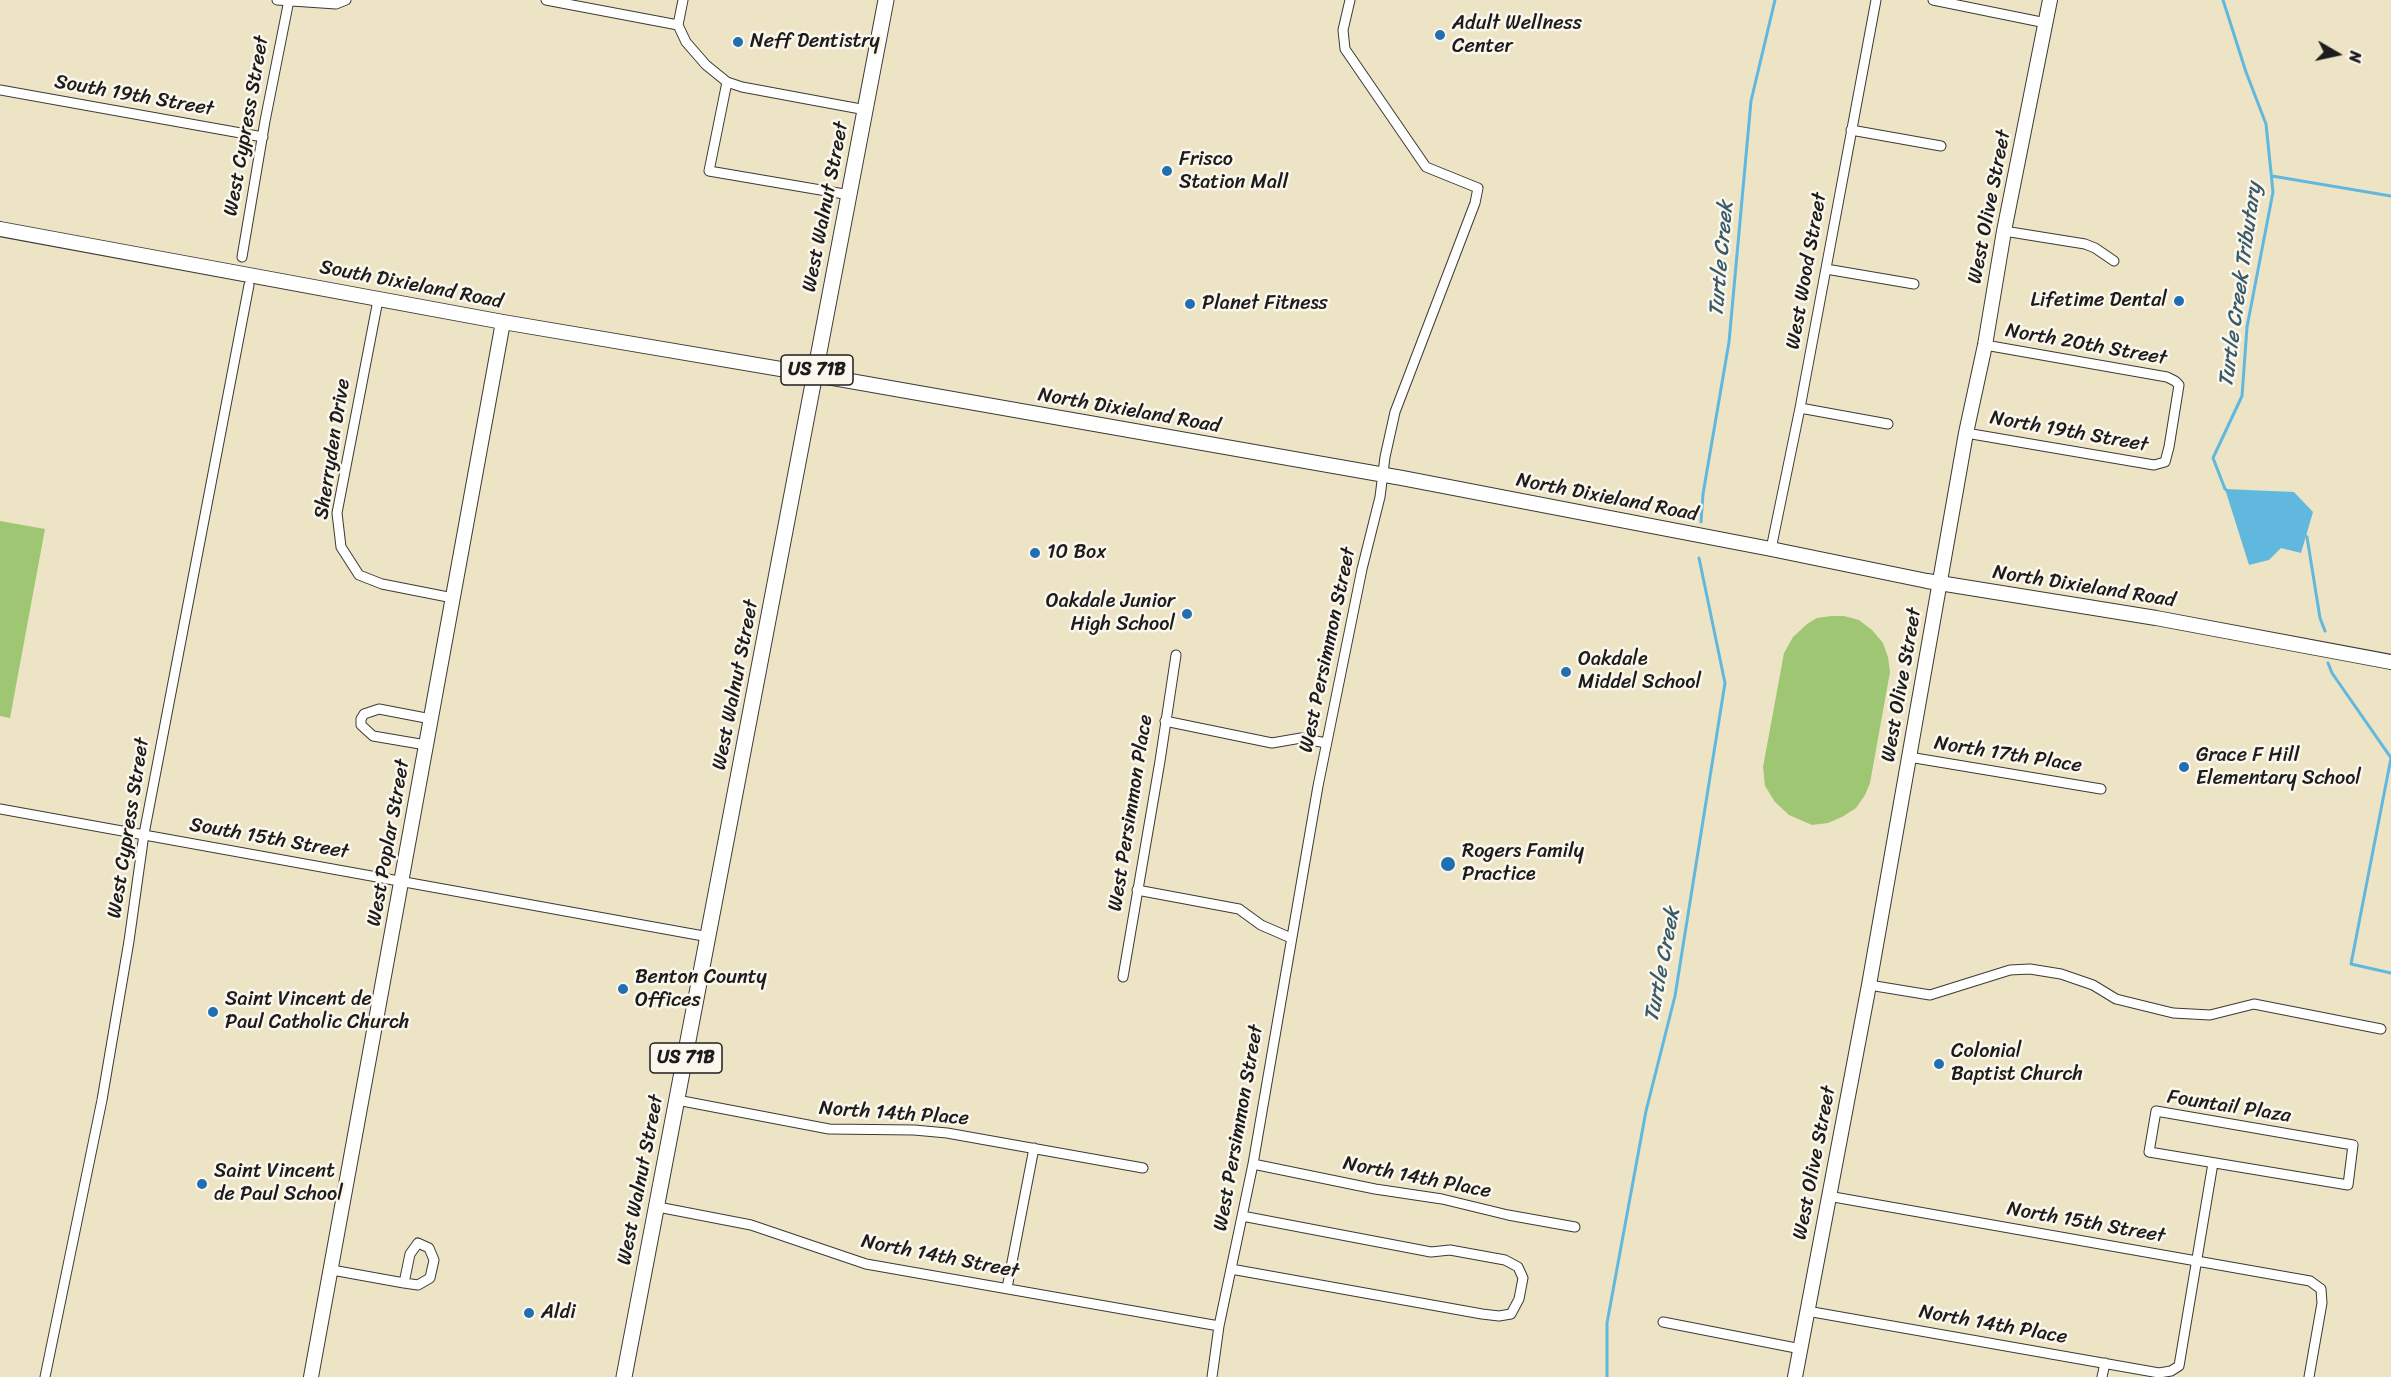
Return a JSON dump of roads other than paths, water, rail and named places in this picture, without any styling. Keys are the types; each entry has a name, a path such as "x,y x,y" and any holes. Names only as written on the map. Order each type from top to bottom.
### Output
{"main road":[{"name":"West Walnut Street","path":"624,1377 886,0"},
{"name":"West Olive Street","path":"1795,1377 1869,985 1966,433 1985,345 2004,231 2050,0"},
{"name":"South Dixieland Road","path":"0,229 378,300 816,375"},
{"name":"West Poplar Street","path":"310,1375 332,1270 503,322"},
{"name":"North Dixieland Road","path":"816,375 1382,475 1940,583 2156,618 2391,662"}],"street":[{"path":"277,0 336,4 346,0"},
{"path":"683,0 678,25 693,50 727,82 742,87 866,110"},
{"name":"West Persimmon Street","path":"1212,1377 1219,1326 1253,1164 1326,743 1362,568 1380,497 1382,475 1395,412 1475,203 1478,188 1426,166 1345,49 1342,38 1350,0"},
{"name":"West Wood Street","path":"1771,549 1800,408 1876,0"},
{"path":"1933,0 2046,23"},
{"name":"West Cypress Street","path":"242,257 262,137 289,1"},
{"path":"553,1 678,25"},
{"path":"727,82 709,171 849,195"},
{"name":"South 19th Street","path":"0,90 262,137"},
{"path":"1851,130 1941,146"},
{"path":"2004,231 2085,244 2114,261"},
{"path":"1826,269 1914,284"},
{"name":"West Cypress Street","path":"45,1377 102,1100 144,834 249,285"},
{"name":"Sherryden Drive","path":"378,300 337,513 341,547 359,574 381,584 453,598"},
{"name":"North 20th Street","path":"1985,345 2167,377 2175,381 2179,385 2165,462"},
{"path":"1800,408 1888,424"},
{"name":"North 19th Street","path":"1966,433 2154,465 2165,462"},
{"name":"West Persimmon Place","path":"1122,976 1160,761 1176,655"},
{"path":"426,745 373,736 361,725 361,719 364,714 379,709 431,719"},
{"path":"1165,721 1272,743 1301,738 1326,743"},
{"name":"North 17th Place","path":"1909,757 2101,789"},
{"name":"South 15th Street","path":"0,808 709,937"},
{"path":"1137,890 1239,909 1261,925 1291,938"},
{"path":"1869,985 1930,995 2010,970 2030,969 2061,974 2092,985 2116,999 2173,1013 2210,1015 2254,1004 2381,1029"},
{"name":"North 14th Place","path":"677,1100 829,1129 914,1130 947,1133 1143,1168"},
{"name":"Fountail Plaza","path":"2156,1111 2353,1145 2348,1185 2213,1162 2149,1152 2156,1111"},
{"path":"1007,1288 1034,1148"},
{"path":"2197,1262 2213,1162"},
{"name":"North 14th Place","path":"1253,1164 1575,1227"},
{"name":"North 15th Street","path":"1828,1196 2310,1281 2321,1288 2322,1303 2309,1377"},
{"name":"North 14th Street","path":"658,1207 751,1225 866,1264 1219,1326"},
{"path":"1231,1269 1499,1316 1511,1314 1520,1299 1523,1278 1518,1267 1505,1260 1450,1250 1431,1252 1242,1216"},
{"path":"332,1270 404,1283 418,1285 430,1278 434,1260 429,1248 418,1243 410,1254 404,1283"},
{"name":"North 14th Place","path":"1807,1311 2159,1373 2171,1371 2179,1366 2197,1262"},
{"path":"1663,1322 1801,1349"},
{"path":"2102,1377 2105,1363"}],"water":[{"path":"2225,489 2294,492 2313,512 2301,553 2281,548 2269,560 2249,565"}],"waterway":[{"name":"Turtle Creek","path":"1701,522 1703,494 1729,342 1751,101 1775,0"},
{"name":"Turtle Creek Tributary","path":"2223,0 2246,72 2266,124 2273,192 2247,327 2242,396 2213,458 2225,489 2228,491"},
{"path":"2272,176 2391,196"},
{"name":"Turtle Creek Tributary","path":"2304,535 2307,537 2320,618 2325,631"},
{"name":"Turtle Creek","path":"1607,1377 1607,1323 1646,1111 1675,996 1725,683 1699,558"},
{"name":"Turtle Creek Tributary","path":"2328,663 2332,673 2391,758 2351,964 2391,973"}],"place":[{"name":"Adult Wellness Center","path":"1440,35"},
{"name":"Neff Dentistry","path":"738,42"},
{"name":"Frisco Station Mall","path":"1167,171"},
{"name":"Lifetime Dental","path":"2179,301"},
{"name":"Planet Fitness","path":"1190,304"},
{"name":"10 Box","path":"1035,553"},
{"name":"Oakdale Junior High School","path":"1187,614"},
{"name":"Oakdale Middel School","path":"1566,672"},
{"name":"Grace F Hill Elementary School","path":"2184,767"},
{"name":"Rogers Family Practice","path":"1448,864"},
{"name":"Benton County Offices","path":"623,989"},
{"name":"Saint Vincent de Paul Catholic Church","path":"213,1012"},
{"name":"Colonial Baptist Church","path":"1939,1064"},
{"name":"Saint Vincent de Paul School","path":"202,1184"},
{"name":"Aldi","path":"529,1313"}]}
